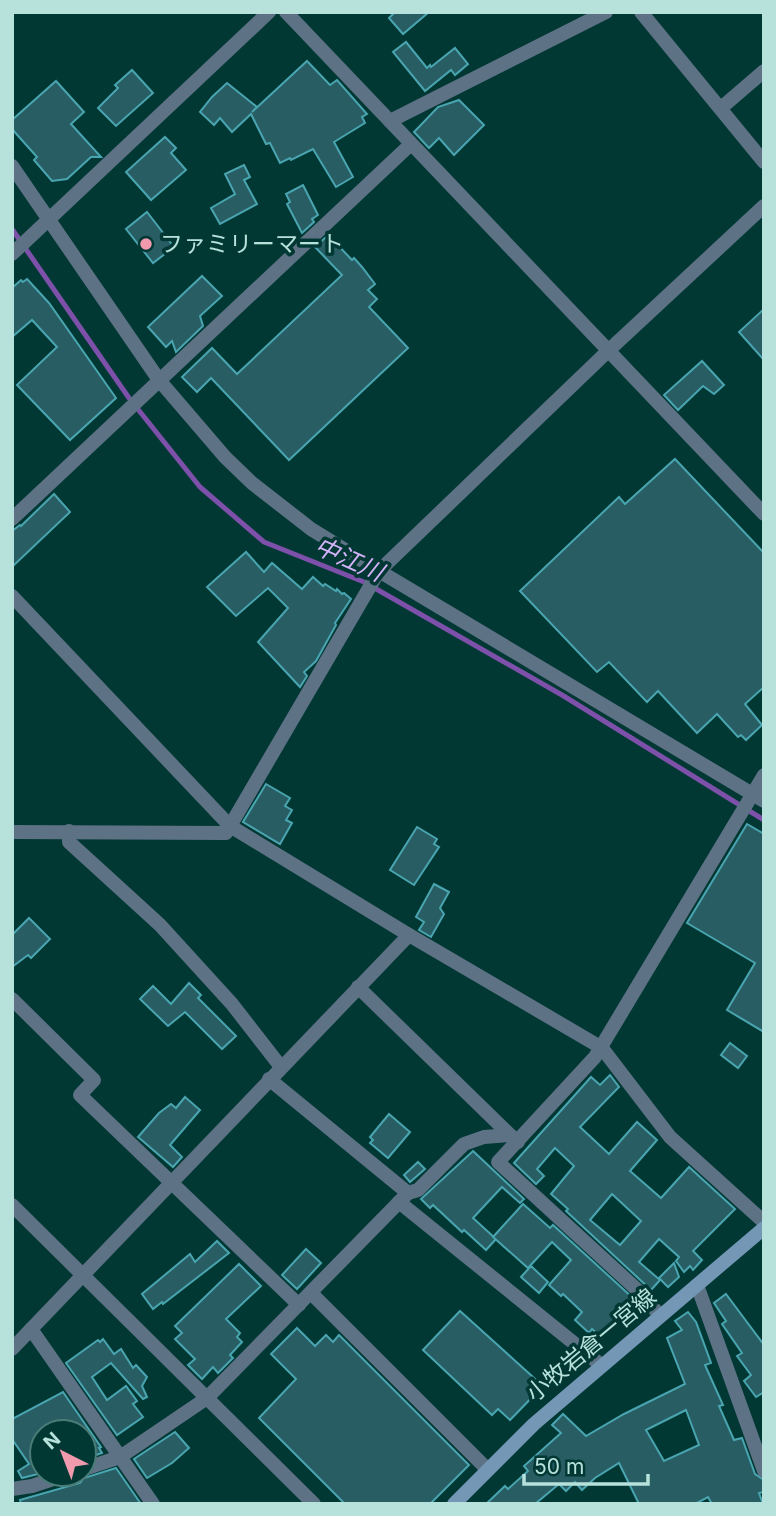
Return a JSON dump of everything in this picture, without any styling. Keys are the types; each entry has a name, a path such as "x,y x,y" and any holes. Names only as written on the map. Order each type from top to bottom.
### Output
{"main road":[{"name":"小牧岩倉一宮線","path":"454,1504 534,1424 764,1228"}],"street":[{"path":"13,253 269,12"},
{"path":"286,12 764,514"},
{"path":"390,121 606,12"},
{"path":"641,12 764,162"},
{"path":"721,108 764,71"},
{"path":"12,519 411,144"},
{"path":"12,166 49,219 154,385 252,483 377,573 755,798"},
{"path":"12,832 226,833 377,573 764,205"},
{"path":"12,596 230,826 602,1048 670,1137 764,1222"},
{"path":"660,1316 644,1296 498,1162 514,1139 602,1048 738,817 755,798 764,775"},
{"path":"69,831 69,842 160,925 232,1004 281,1067"},
{"path":"12,1349 409,935"},
{"path":"358,987 514,1139"},
{"path":"12,999 94,1080 80,1095 299,1305"},
{"path":"269,1079 601,1365"},
{"path":"98,1464 120,1457 207,1398 404,1198 418,1190 464,1144 484,1137 514,1139"},
{"path":"12,1205 314,1504"},
{"path":"697,1285 764,1471"},
{"path":"311,1293 487,1469"},
{"path":"31,1329 153,1504"}],"building":[{"path":"395,12 429,12 403,34 389,18"},
{"path":"406,42 427,68 455,48 468,64 455,75 451,70 425,91 393,52"},
{"path":"307,61 330,85 337,80 367,114 362,117 365,123 334,142 353,177 336,187 313,149 280,163 270,143 266,144 251,114 232,132 220,118 214,125 200,112 227,83 257,107 252,112"},
{"path":"132,70 153,93 116,126 98,108 118,88 115,85"},
{"path":"56,81 84,112 71,124 101,157 91,157 67,179 52,181 34,160 37,157 12,129 12,120"},
{"path":"459,100 484,125 454,155 439,138 429,148 414,132 438,107"},
{"path":"165,137 176,148 171,153 186,170 151,200 126,172"},
{"path":"244,165 250,177 244,180 257,204 220,224 211,208 235,194 225,174"},
{"path":"303,185 318,215 302,233 287,204 290,202 286,194"},
{"path":"147,212 174,247 153,263 126,229"},
{"path":"326,237 330,244 333,240 352,260 354,258 375,284 368,290 377,299 369,307 408,348 289,460 211,378 197,392 182,377 212,348 237,374 342,275 315,247"},
{"path":"202,276 222,296 200,316 203,326 176,352 172,341 166,347 148,327"},
{"path":"27,279 49,303 116,398 70,440 17,385 57,347 32,320 12,337 12,288 21,280 23,282"},
{"path":"764,309 764,360 739,332"},
{"path":"702,361 724,385 714,394 703,386 678,410 664,395"},
{"path":"675,459 764,553 764,687 745,704 762,725 746,740 741,735 738,737 717,714 697,733 658,691 647,702 609,662 597,672 520,591 619,497 625,504"},
{"path":"54,494 70,512 12,567 12,531 21,526"},
{"path":"246,552 264,572 272,563 302,589 313,577 323,586 325,584 336,591 337,589 351,599 335,623 316,661 304,672 307,676 300,687 258,642 288,608 268,588 236,616 207,587"},
{"path":"266,784 290,798 285,806 292,810 286,820 292,823 280,844 243,822"},
{"path":"747,824 764,834 764,1032 727,1010 755,963 687,923"},
{"path":"417,827 437,839 434,844 439,847 414,885 390,870"},
{"path":"434,884 449,892 440,908 444,914 431,937 419,930 424,922 416,917"},
{"path":"29,918 50,939 31,958 28,955 12,967 12,935"},
{"path":"189,983 201,995 198,998 236,1036 222,1049 185,1012 168,1026 140,999 153,986 171,1004"},
{"path":"730,1043 747,1056 738,1068 721,1055"},
{"path":"610,1075 619,1087 580,1127 609,1154 637,1122 657,1140 630,1171 661,1198 689,1167 735,1209 693,1251 702,1260 693,1270 690,1266 684,1272 676,1261 679,1257 659,1239 639,1262 660,1280 651,1290 551,1194 574,1166 555,1148 537,1169 544,1176 536,1184 514,1163 591,1077 600,1085","holes":["612,1194 641,1221 620,1245 590,1220"]},
{"path":"185,1097 200,1110 170,1145 182,1157 173,1167 138,1137 159,1113 171,1104 176,1108"},
{"path":"389,1114 410,1132 388,1158 370,1143 373,1140 370,1137"},
{"path":"473,1151 524,1199 520,1203 502,1187 473,1218 496,1239 486,1250 433,1205 430,1208 421,1199"},
{"path":"418,1162 425,1169 410,1182 404,1175"},
{"path":"523,1204 550,1228 553,1225 634,1299 600,1336 592,1329 589,1333 575,1320 582,1312 549,1285 571,1260 552,1242 528,1268 493,1237"},
{"path":"217,1241 229,1253 153,1309 142,1294 190,1254 195,1262"},
{"path":"306,1249 321,1263 297,1289 282,1275"},
{"path":"674,1263 679,1277 668,1287 659,1278"},
{"path":"239,1264 261,1286 226,1319 240,1333 237,1337 242,1342 230,1355 233,1358 218,1373 213,1367 202,1379 188,1365 195,1359 175,1339 182,1333 175,1326"},
{"path":"531,1266 548,1282 539,1293 521,1277"},
{"path":"726,1294 764,1345 764,1392 756,1397 744,1381 751,1375 737,1356 742,1353 722,1324 726,1321 714,1303"},
{"path":"460,1311 543,1386 510,1420 498,1409 492,1415 423,1350"},
{"path":"688,1312 696,1322 711,1363 705,1365 723,1405 719,1406 734,1440 742,1438 755,1474 764,1480 764,1492 759,1493 763,1504 712,1504 708,1497 695,1504 639,1504 619,1463 582,1490 575,1482 566,1491 559,1484 535,1504 486,1504 505,1486 508,1489 528,1471 524,1466 561,1433 552,1425 563,1414 586,1436 685,1384 667,1338 682,1330 675,1321","holes":["686,1410 699,1445 664,1461 646,1430"]},
{"path":"297,1328 315,1346 326,1335 333,1342 339,1335 469,1465 430,1504 345,1504 259,1418 296,1379 271,1354"},
{"path":"103,1339 114,1354 121,1349 133,1368 136,1365 147,1377 142,1386 147,1397 143,1399 111,1363 92,1377 107,1400 126,1386 137,1401 133,1404 143,1417 117,1435 66,1363"},
{"path":"63,1392 81,1418 28,1418 28,1463 12,1439 12,1419"},
{"path":"175,1432 189,1448 172,1463 147,1478 134,1459"},
{"path":"28,1465 28,1476 22,1478 18,1471"},
{"path":"116,1468 141,1504 21,1504 20,1500 62,1488 98,1488 98,1474"}],"waterway":[{"name":"中江川","path":"12,229 129,398 200,487 264,542 364,582 562,695 764,820"}],"place":[{"name":"ファミリーマート","path":"146,244"}]}
